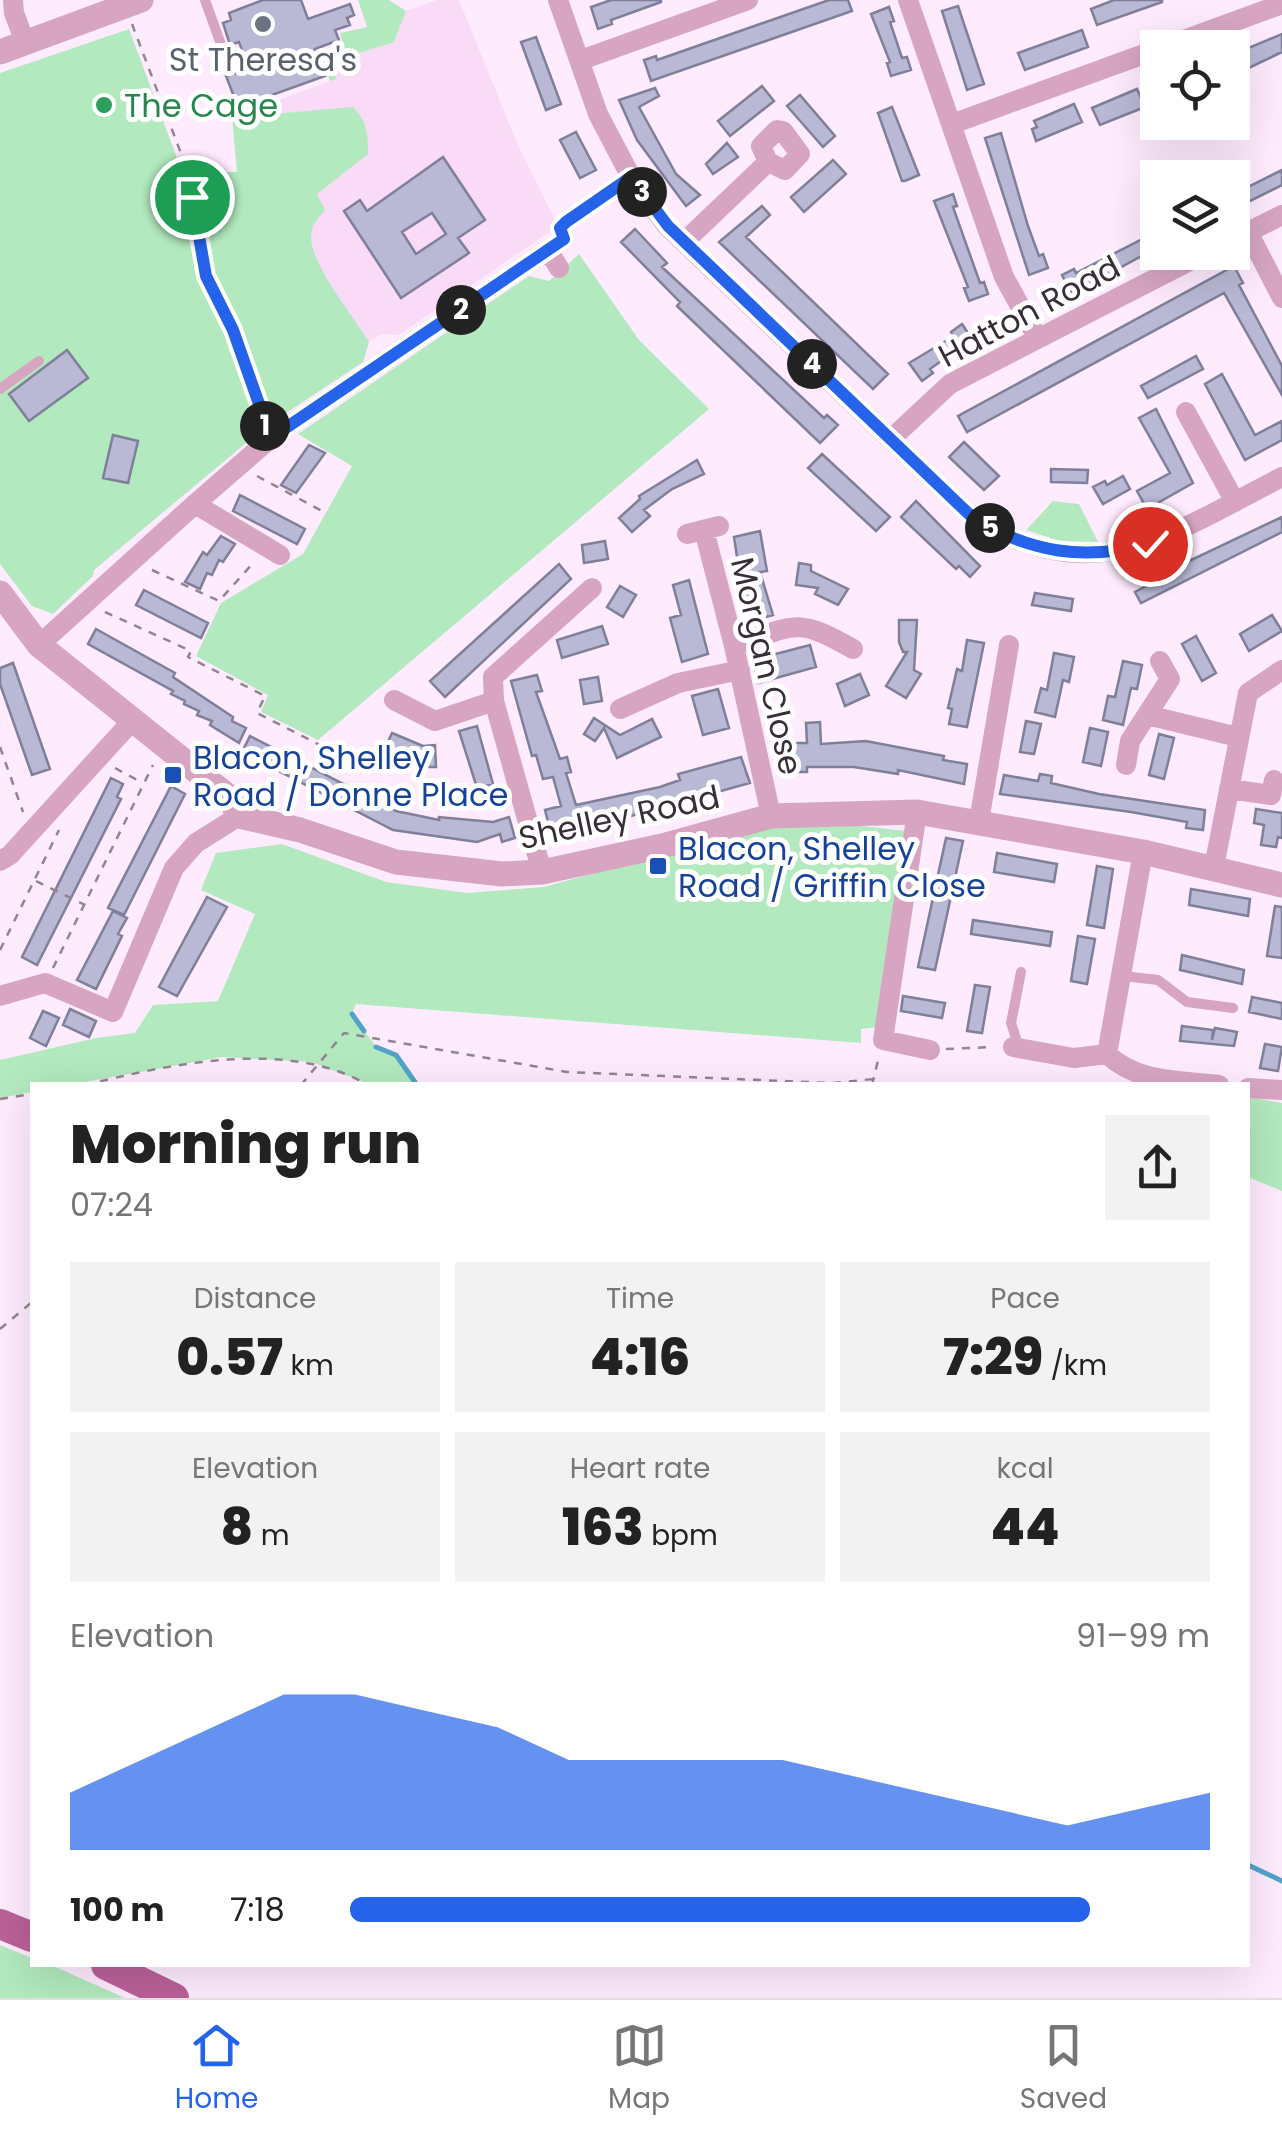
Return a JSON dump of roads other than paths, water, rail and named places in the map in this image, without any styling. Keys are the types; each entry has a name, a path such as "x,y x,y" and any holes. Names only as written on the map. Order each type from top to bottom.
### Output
{"main road":[{"path":"0,1924 30,1935"},
{"path":"110,1967 174,1998"}],"street":[{"path":"558,0 598,114 631,177 668,226 973,518 1034,548 1075,555 1114,553 1150,544 1282,478"},
{"path":"581,60 748,0"},
{"path":"908,0 1004,277 1037,337"},
{"path":"0,52 133,3"},
{"path":"1210,30 1282,4"},
{"path":"9,10 26,42"},
{"path":"952,124 1140,55"},
{"path":"684,242 768,162"},
{"path":"1250,231 1282,215"},
{"path":"1250,251 1282,298"},
{"path":"39,645 271,438 557,252"},
{"name":"Hatton Road","path":"890,439 950,384 1170,270"},
{"path":"1186,412 1234,502"},
{"path":"195,504 272,549"},
{"name":"Morgan Close","path":"703,530 740,670 772,816"},
{"path":"0,593 39,645 229,797 239,816 196,843 174,868 112,1012 45,983 0,996"},
{"path":"542,872 494,700 494,677 590,597"},
{"path":"734,646 801,625 854,647"},
{"path":"979,821 1014,671 1008,645"},
{"path":"1126,766 1130,741 1170,679 1160,661"},
{"path":"628,700 678,683 740,670"},
{"path":"1214,867 1248,693 1282,670"},
{"path":"403,699 435,721 494,700"},
{"path":"1147,715 1238,737"},
{"path":"0,861 132,721"},
{"path":"1228,789 1276,791"},
{"path":"917,812 883,1040 930,1050"},
{"name":"Shelley Road","path":"239,816 300,830 396,862 468,872 542,872 662,846 772,816 917,812 1144,852 1282,885"},
{"path":"1106,1054 1124,976 1144,852"},
{"path":"1016,1048 1074,1058 1106,1054"},
{"path":"1106,1054 1122,1069 1143,1076 1193,1082"},
{"path":"1250,1088 1282,1090"}],"lane":[{"path":"205,0 228,64"},
{"path":"0,389 39,360"},
{"path":"1016,1048 1011,1023 1021,972"},
{"path":"1124,976 1158,980 1187,1002 1233,1008"}],"waterway":[{"path":"352,1014 364,1031"},
{"path":"376,1047 396,1055 415,1082"},
{"path":"1250,1866 1282,1881"}],"place":[{"name":"St Theresa's","path":"263,24"},
{"name":"The Cage","path":"104,105"},
{"name":"Blacon, Shelley Road / Donne Place","path":"173,775"},
{"name":"Blacon, Shelley Road / Griffin Close","path":"658,866"}]}
